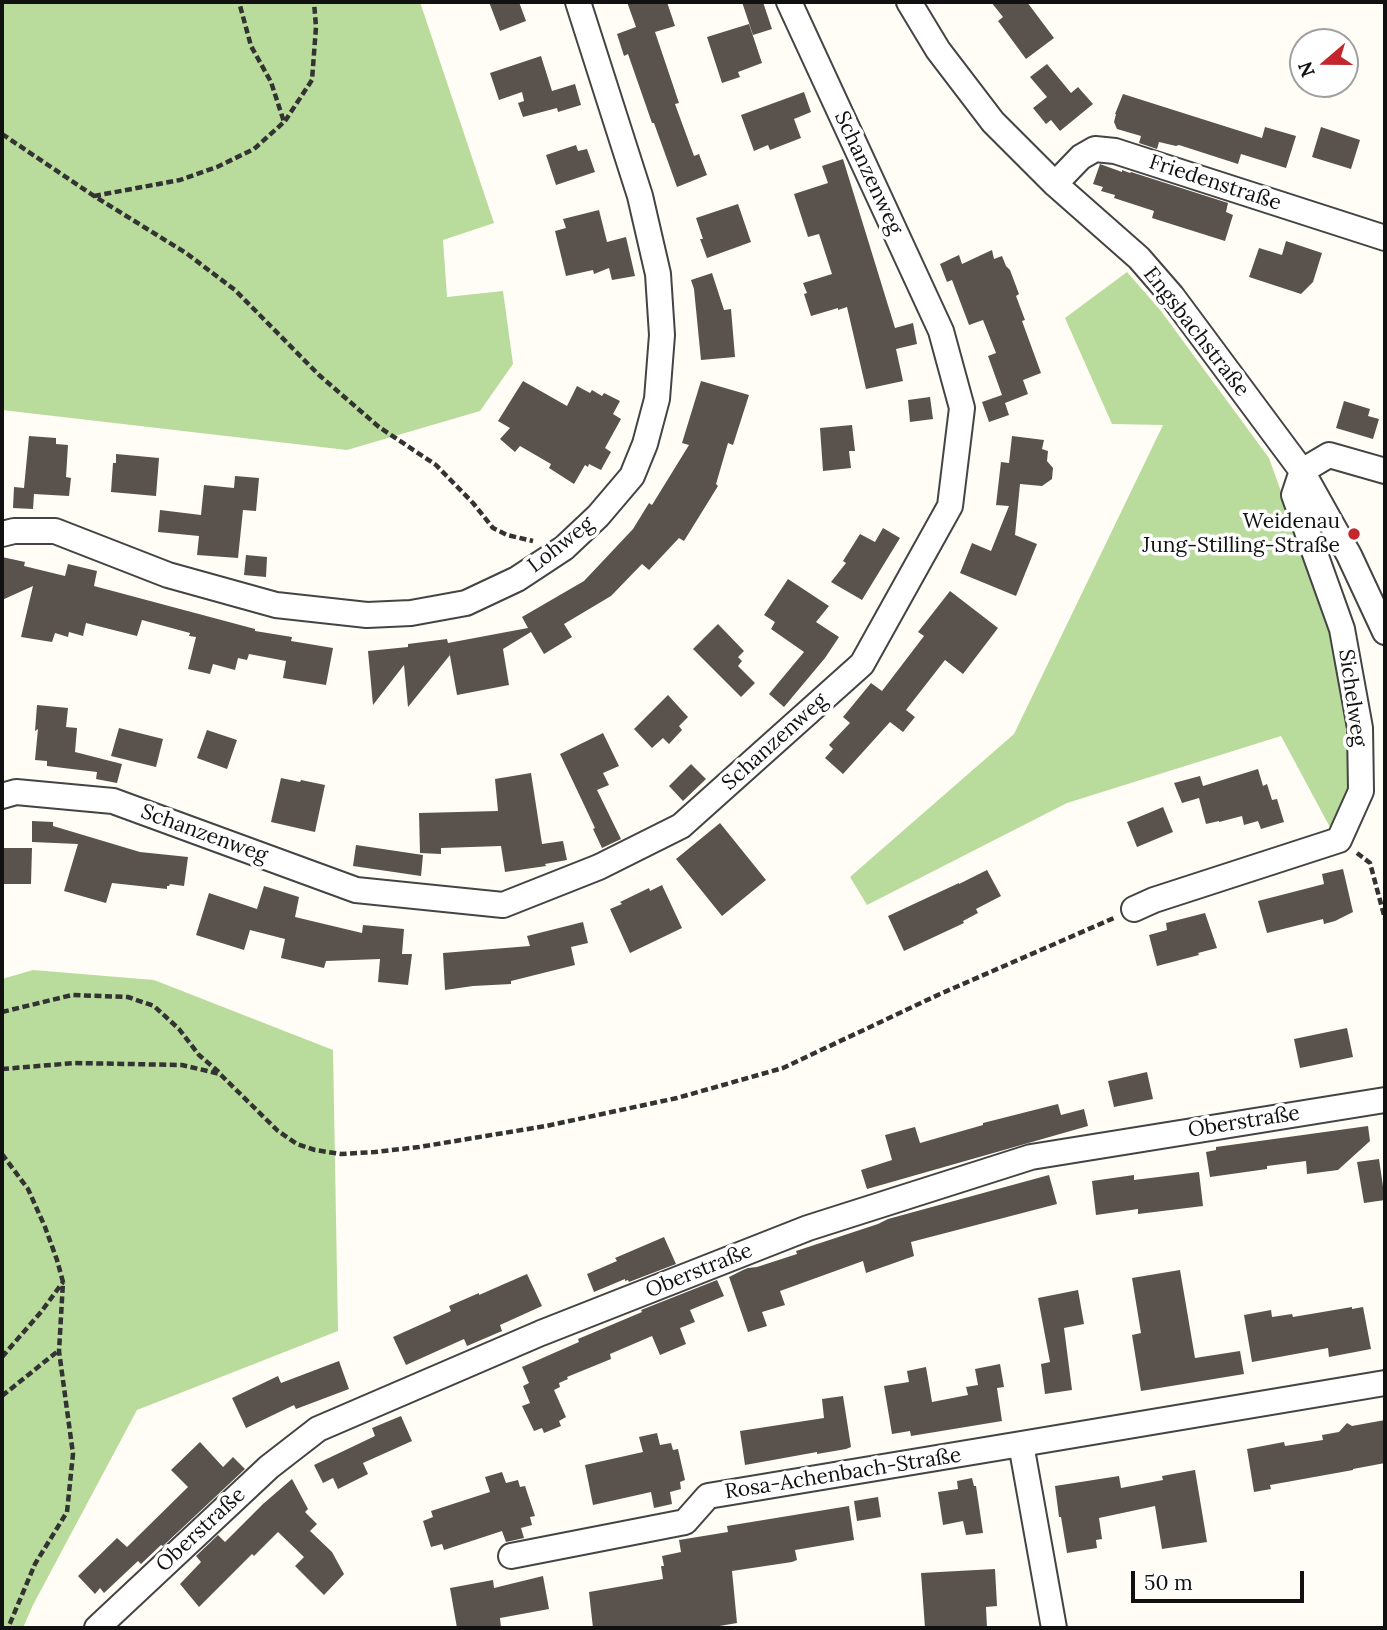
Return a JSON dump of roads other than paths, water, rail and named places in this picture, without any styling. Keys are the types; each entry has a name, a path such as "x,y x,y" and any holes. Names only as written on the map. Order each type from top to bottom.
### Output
{"street":[{"name":"Lohweg","path":"2,534 14,531 55,531 168,575 276,605 367,615 411,612 466,603 517,579 564,548 598,516 632,476 645,444 657,399 662,335 658,274 640,196 579,2"},
{"name":"Schanzenweg","path":"2,796 16,792 113,800 356,890 503,905 599,867 681,826 862,664 950,506 962,408 941,331 789,2"},
{"name":"Engsbachstraße","path":"909,2 939,50 993,122 1055,184 1139,258 1172,296 1302,471 1349,555 1385,632"},
{"name":"Friedenstraße","path":"1055,184 1080,157 1095,149 1115,151 1385,239"},
{"path":"1302,471 1329,455 1385,471"},
{"name":"Sichelweg","path":"1134,909 1154,900 1339,840 1361,790 1360,727 1342,629 1294,495 1302,471"},
{"name":"Oberstraße","path":"97,1628 269,1467 318,1429 541,1333 808,1228 1031,1157 1385,1100"},
{"name":"Rosa-Achenbach-Straße","path":"512,1556 685,1522 708,1496 1385,1384"},
{"path":"1021,1444 1054,1628"}],"place":[{"name":"Weidenau Jung-Stilling-Straße","path":"1354,534"}]}
